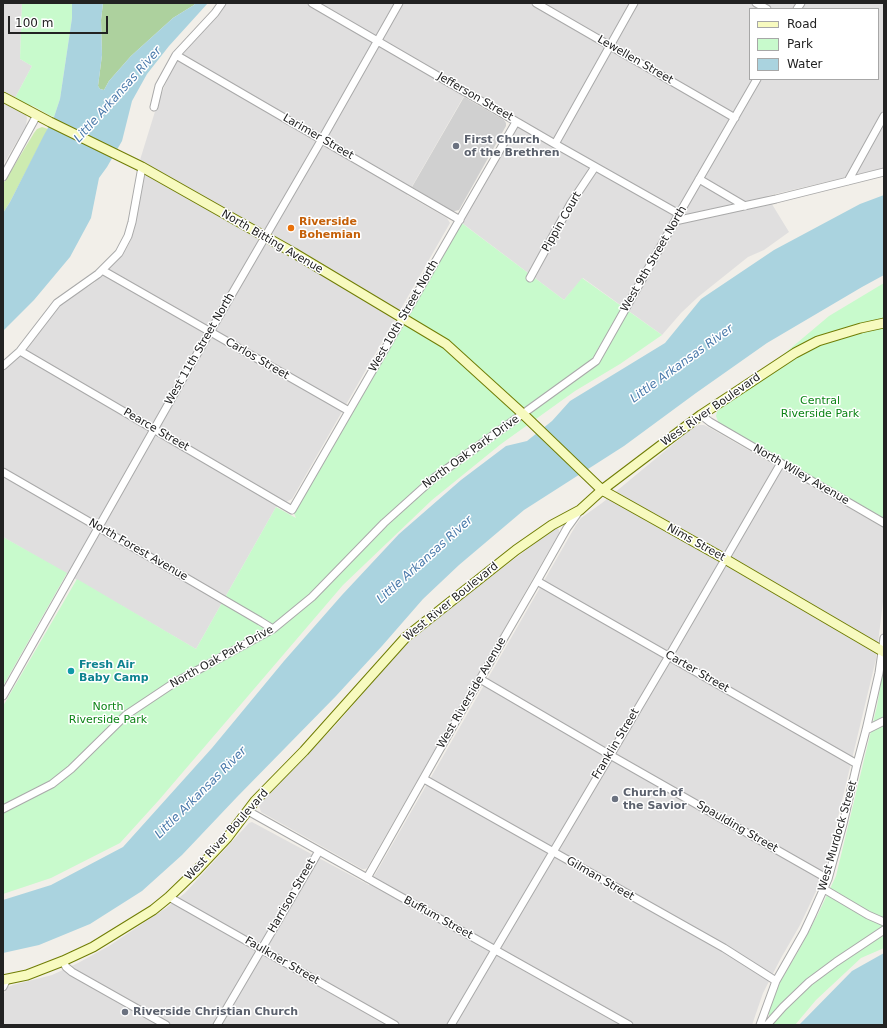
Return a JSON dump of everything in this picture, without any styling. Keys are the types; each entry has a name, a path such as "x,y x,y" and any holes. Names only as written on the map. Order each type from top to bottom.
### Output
{"street":[{"path":"154,108 159,86 176,55 215,13 222,3"},
{"name":"Jefferson Street","path":"312,3 595,167 677,218"},
{"name":"West 11th Street North","path":"3,696 399,3"},
{"name":"Lewellen Street","path":"536,3 735,118"},
{"path":"555,144 634,3"},
{"name":"Larimer Street","path":"176,55 460,220"},
{"name":"West 9th Street North","path":"523,414 596,361 756,80"},
{"name":"North Bitting Avenue","path":"3,97 37,116 142,167 265,238 294,253 446,344 523,414"},
{"path":"3,177 37,116"},
{"path":"848,181 884,116"},
{"name":"West 10th Street North","path":"292,510 516,122"},
{"path":"3,366 20,351 57,303 102,270 119,253 128,236 132,222 142,167"},
{"name":"Pippin Court","path":"530,278 571,203 595,167"},
{"path":"677,218 745,206 884,172"},
{"path":"699,179 745,206"},
{"name":"Carlos Street","path":"102,270 349,412"},
{"name":"West River Boulevard","path":"4,982 63,961 92,947 153,910 169,897 227,838 256,801 304,751 406,637 516,550 552,525 580,510 602,490 701,415 795,353 818,341 861,328 884,323"},
{"name":"Pearce Street","path":"20,351 292,510"},
{"name":"Nims Street","path":"523,414 602,490 725,559 883,651"},
{"name":"North Oak Park Drive","path":"3,809 52,784 72,769 126,715 174,683 273,630 312,597 384,523 413,496 434,478 523,414"},
{"name":"North Wiley Avenue","path":"701,415 884,523"},
{"name":"Franklin Street","path":"451,1025 781,463"},
{"name":"North Forest Avenue","path":"3,472 254,617 273,630"},
{"name":"West Riverside Avenue","path":"368,878 480,679 567,528 580,510"},
{"name":"Carter Street","path":"537,581 857,764"},
{"name":"West Murdock Street","path":"760,1025 776,981 804,932 828,879 844,824 866,730 879,673 884,638"},
{"name":"Spaulding Street","path":"480,679 828,879"},
{"path":"866,730 884,721"},
{"name":"Gilman Street","path":"424,779 724,948 776,981"},
{"name":"Buffum Street","path":"248,811 628,1025"},
{"name":"Harrison Street","path":"217,1025 319,851"},
{"path":"824,889 868,915 884,922"},
{"name":"Faulkner Street","path":"169,897 395,1025"},
{"path":"767,1025 783,1007 810,982 836,962 884,930"},
{"path":"63,961 66,967 72,972 166,1025"}],"shaded area":[{"path":"3,3 22,3 20,59 32,66 15,98 3,90"},
{"path":"226,3 884,3 884,168 767,196 789,232 764,250 748,257 698,297 681,313 662,335 583,278 564,300 462,223 521,119 468,89 407,195 447,218 450,223 292,499 276,507 196,649 3,537 3,371 27,346 54,311 63,302 94,283 123,254 130,242 134,231 144,180 145,162 140,160 157,105 177,60 184,49"},
{"path":"464,97 504,120 506,126 459,210 452,211 412,187"},
{"path":"3,102 26,115 27,118 26,126 3,165"},
{"path":"704,425 710,428 884,528 884,594 876,659 827,863 818,887 800,925 763,993 752,1025 3,1025 3,995 8,987 52,975 78,963 109,946 166,908 185,893 249,823 252,822 369,885 581,518 602,503 694,427"},
{"path":"557,528 559,533 367,868 362,869 261,812 259,806 261,801 335,726 415,634"}],"green space":[{"path":"22,3 72,3 72,18 60,99 54,117 15,98 32,66 20,59"},
{"path":"103,3 195,3 173,18 131,56 109,81 104,90 100,89 98,86 102,55 101,20"},
{"path":"42,127 48,129 3,213 3,184 34,133 37,129"},
{"name":"North Riverside Park","path":"459,221 564,300 582,278 662,335 620,364 575,391 501,444 432,500 343,585 159,800 120,843 51,878 3,894 3,706 77,579 196,649 276,507 296,518 293,511"},
{"name":"Central Riverside Park","path":"884,283 884,518 719,424 716,416 721,407 829,316"},
{"path":"3,537 67,573 3,686"},
{"path":"884,665 884,948 861,958 816,1000 795,1025 769,1025 769,1010 780,982 799,950 836,876 877,706"}],"water":[{"name":"Little Arkansas River","path":"72,3 103,3 101,20 102,55 98,86 100,89 104,90 109,81 131,56 173,18 195,3 208,3 169,46 147,74 132,101 122,141 99,178 91,218 70,257 34,300 3,331 3,213 54,117 60,99 72,18"},
{"name":"Little Arkansas River","path":"884,195 884,275 767,343 624,446 524,510 459,565 423,599 336,696 182,855 142,891 90,924 39,945 3,953 3,900 51,885 123,847 212,748 284,661 342,595 399,534 461,480 506,446 527,441 552,421 570,401 665,343 701,299 774,250 860,204"},
{"path":"884,953 884,1025 799,1025 852,971"}],"place":[{"name":"First Church of the Brethren","path":"456,146"},
{"name":"Riverside Bohemian","path":"291,228"},
{"name":"Fresh Air Baby Camp","path":"71,671"},
{"name":"Church of the Savior","path":"615,799"},
{"name":"Riverside Christian Church","path":"125,1012"}]}
